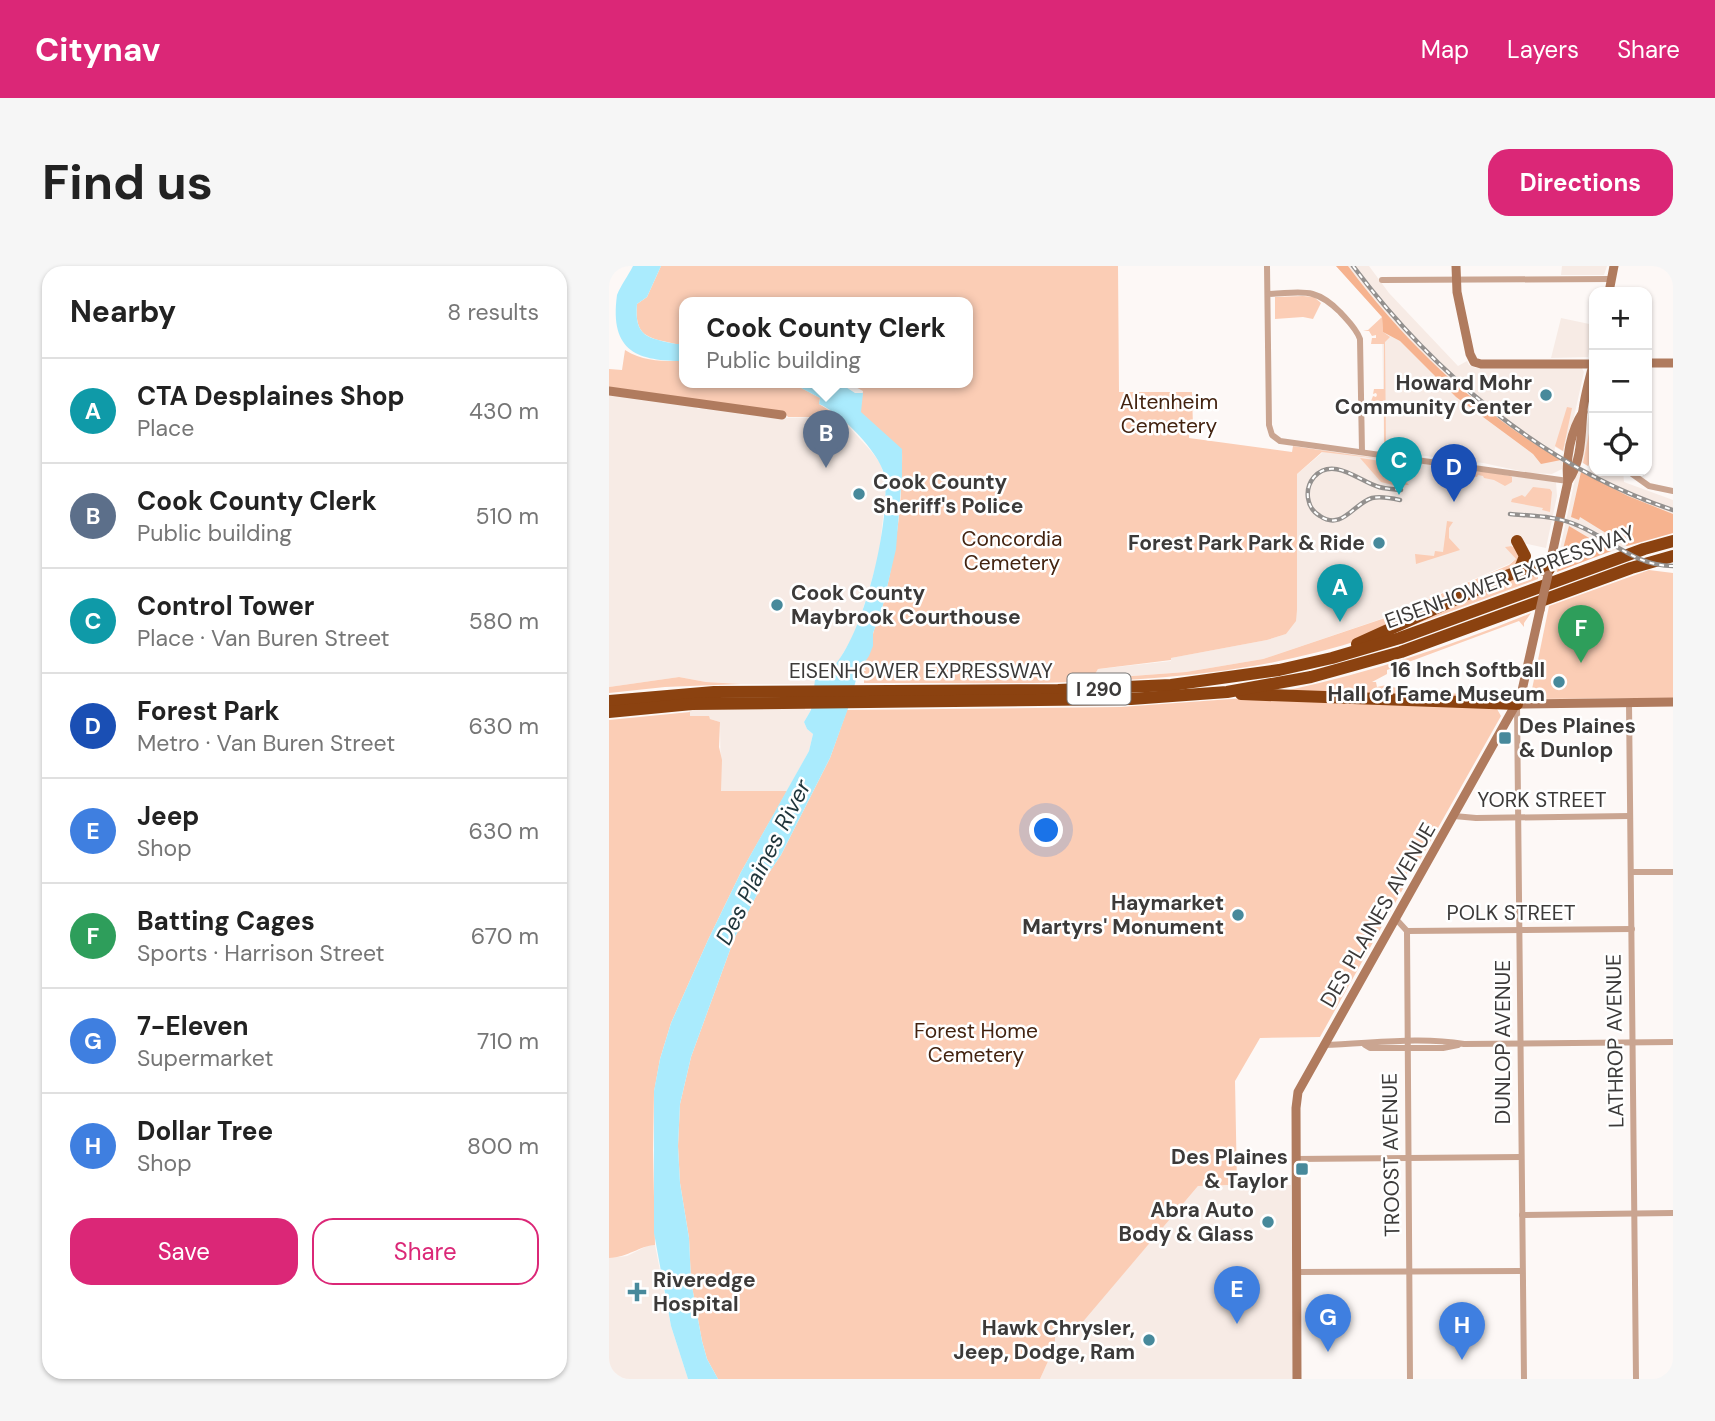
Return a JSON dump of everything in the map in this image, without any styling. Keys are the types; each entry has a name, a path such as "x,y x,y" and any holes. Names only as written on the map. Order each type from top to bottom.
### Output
{"highway":[{"path":"1517,541 1525,556 1519,571"},
{"name":"EISENHOWER EXPRESSWAY","path":"609,712 812,697 1149,687 1243,676 1332,658 1400,638 1624,556 1673,541"},
{"name":"EISENHOWER EXPRESSWAY","path":"862,696 1132,699 1227,692 1311,677 1401,652 1631,568 1673,556"},
{"path":"1332,658 1519,571 1548,572"},
{"name":"EISENHOWER EXPRESSWAY","path":"609,701 714,692 812,697"},
{"path":"1227,692 1517,704"}],"main road":[{"path":"1457,266 1465,332 1474,362 1589,361"},
{"path":"1609,287 1614,266"},
{"path":"1652,363 1673,363"},
{"name":"DES PLAINES AVENUE","path":"1297,1379 1296,1100 1324,1045 1521,695 1568,481 1573,473 1584,425 1583,412 1589,384"},
{"path":"609,391 782,415"},
{"path":"1517,704 1673,702"}],"street":[{"path":"1267,266 1269,425 1272,435 1280,441 1568,481"},
{"path":"1382,280 1611,279"},
{"path":"1268,293 1317,293 1330,301 1357,330 1360,339 1362,452"},
{"path":"1634,476 1649,486 1673,491"},
{"name":"LATHROP AVENUE","path":"1629,703 1636,1379"},
{"name":"DUNLOP AVENUE","path":"1517,704 1524,1379"},
{"name":"YORK STREET","path":"1454,816 1630,816"},
{"path":"1631,872 1673,872"},
{"path":"1396,919 1407,930"},
{"name":"POLK STREET","path":"1407,930 1632,929"},
{"name":"TROOST AVENUE","path":"1407,930 1410,1379"},
{"path":"1324,1045 1365,1045 1370,1048 1444,1041 1464,1044 1673,1042"},
{"path":"1296,1159 1521,1157"},
{"path":"1522,1215 1673,1213"},
{"path":"1297,1272 1522,1271"}],"shaded area":[{"path":"1336,266 1369,266 1389,293 1458,366 1467,361 1476,368 1582,368 1584,372 1566,453 1555,447 1554,456 1564,463 1562,469 1552,474 1530,473 1483,463 1384,451 1382,317"},
{"path":"1336,266 1348,266 1370,295 1419,349 1472,398 1530,441 1561,460 1541,464 1533,454 1456,397 1400,341 1383,332 1382,317"},
{"path":"1562,266 1607,266 1604,275 1561,275"},
{"path":"1561,318 1589,324 1588,357 1551,358"},
{"path":"609,395 694,406 698,409 711,406 774,418 840,417 881,464 886,489 879,556 851,640 833,670 815,684 741,684 679,677 609,687"},
{"path":"1589,415 1589,467 1580,461"},
{"path":"1322,450 1556,482 1557,496 1546,548 1523,543 1506,547 1516,559 1509,564 1381,619 1263,659 1186,672 1091,679 1098,669 1171,661 1171,658 1286,634 1297,610 1297,474 1322,453"},
{"path":"1577,470 1588,476 1589,473 1589,476 1623,476 1624,482 1673,500 1673,533 1555,572"},
{"path":"1581,472 1628,496 1673,514 1673,533 1627,546 1580,517 1579,520 1571,517"},
{"path":"1569,526 1611,551 1557,572"},
{"path":"805,707 805,710 811,710 804,722 813,734 809,751 787,791 721,791 720,722 708,716 690,716 689,709"},
{"path":"1291,1185 1294,1379 1040,1379 1055,1346 1055,1324 1081,1323 1198,1186"},
{"name":"Riveredge Hospital","path":"649,1245 655,1245 671,1326 688,1379 609,1379 609,1258 627,1256"}],"green space":[{"name":"Concordia Cemetery","path":"661,266 1118,266 1119,392 1192,392 1193,427 1189,429 1189,438 1292,452 1293,446 1381,459 1322,452 1297,474 1297,610 1296,621 1286,634 1171,660 1098,669 1092,679 1186,672 1263,659 1382,619 1509,565 1516,559 1505,547 1518,549 1520,564 1373,636 1305,655 1243,668 1180,676 1054,683 864,683 866,671 862,664 870,651 891,570 900,510 902,450 860,412 863,391 857,388 973,388 973,297 679,297 679,344 676,344 658,340 641,330 637,304 647,297"},
{"path":"1275,297 1314,297 1321,303 1313,319 1275,319"},
{"path":"1382,317 1383,332 1390,337 1385,342 1386,444 1390,449 1384,448 1384,401 1371,401 1373,396 1377,395 1373,394 1374,389 1384,389 1384,344 1371,344 1376,335 1372,336 1369,331 1363,331 1368,330"},
{"path":"625,350 646,359 679,361 679,388 801,388 820,398 819,404 840,417 788,417 784,412 609,388 609,369 622,370"},
{"path":"1567,407 1572,408 1563,451 1555,446"},
{"path":"1589,433 1589,464 1583,463"},
{"path":"1360,458 1388,462 1409,485 1401,487 1381,482"},
{"path":"1431,466 1510,476 1512,482 1505,486 1478,475 1435,473"},
{"path":"1533,487 1550,489 1550,512 1542,510 1543,508 1511,502 1522,495 1525,497"},
{"path":"1447,521 1453,522 1449,528 1449,538 1460,550 1416,564 1415,554 1434,556 1435,551 1443,552"},
{"path":"1649,570 1673,573 1673,698 1530,699 1549,606"},
{"path":"1520,576 1538,576 1538,579 1395,632"},
{"path":"1531,613 1524,627 1519,621 1387,670 1387,674 1372,682 1376,682 1377,687 1391,684 1392,687 1437,693 1509,693 1508,699 1289,693 1289,690 1412,657"},
{"path":"679,677 741,684 665,687 609,693 609,687"},
{"name":"Forest Home Cemetery","path":"1245,698 1488,707 1497,709 1501,716 1416,867 1411,867 1403,880 1406,885 1320,1037 1260,1038 1235,1081 1237,1185 1198,1186 1081,1324 1055,1324 1055,1346 1040,1379 718,1379 707,1359 702,1341 691,1281 689,1238 680,1183 680,1104 691,1057 734,939 766,877 781,855 830,758 847,710 1121,707"},
{"path":"690,712 690,716 709,716 710,719 720,722 721,791 787,791 741,872 708,940 671,1023 660,1059 654,1092 655,1245 609,1258 609,720"}],"water":[{"path":"633,266 661,266 647,297 637,304 638,323 645,334 679,344 679,361 653,359 631,350 618,330 617,295"},
{"name":"Des Plaines River","path":"801,388 847,388 855,393 863,393 861,412 902,449 896,549 882,609 873,633 873,646 858,672 830,758 781,855 766,877 734,939 691,1057 680,1104 680,1183 689,1238 691,1281 702,1341 707,1359 718,1379 688,1379 671,1326 654,1233 654,1091 660,1059 671,1023 708,940 741,872 809,751 813,734 804,722 811,710 815,680 831,669 846,649 859,620 870,588 883,522 885,494 881,465 867,444 847,424 819,404 820,398"}],"railway":[{"path":"1353,266 1419,343 1495,412 1537,443 1580,469 1626,492 1673,510"},
{"path":"1400,500 1372,498 1347,515 1328,520 1312,508 1308,493 1314,477 1329,469 1338,469 1379,487 1401,490"},
{"path":"1510,514 1563,520 1591,532 1635,557 1659,565 1673,566"}],"place":[{"name":"Howard Mohr Community Center","path":"1546,395"},
{"name":"Cook County Clerk","path":"826,468"},
{"name":"Cook County Sheriff's Police","path":"859,494"},
{"name":"Control Tower","path":"1399,495"},
{"name":"Forest Park","path":"1454,502"},
{"name":"Forest Park Park & Ride","path":"1379,543"},
{"name":"Cook County Maybrook Courthouse","path":"777,605"},
{"name":"CTA Desplaines Shop","path":"1340,622"},
{"name":"Batting Cages","path":"1581,663"},
{"name":"16 Inch Softball Hall of Fame Museum","path":"1559,682"},
{"name":"Des Plaines & Dunlop","path":"1505,738"},
{"name":"Haymarket Martyrs' Monument","path":"1238,915"},
{"name":"Des Plaines & Taylor","path":"1302,1169"},
{"name":"Abra Auto Body & Glass","path":"1268,1222"},
{"name":"Riveredge Hospital","path":"637,1292"},
{"name":"Jeep","path":"1237,1324"},
{"name":"Hawk Chrysler, Jeep, Dodge, Ram","path":"1149,1340"},
{"name":"7-Eleven","path":"1328,1352"},
{"name":"Dollar Tree","path":"1462,1360"}],"park label":[{"name":"Altenheim Cemetery","path":"1169,414"}]}
